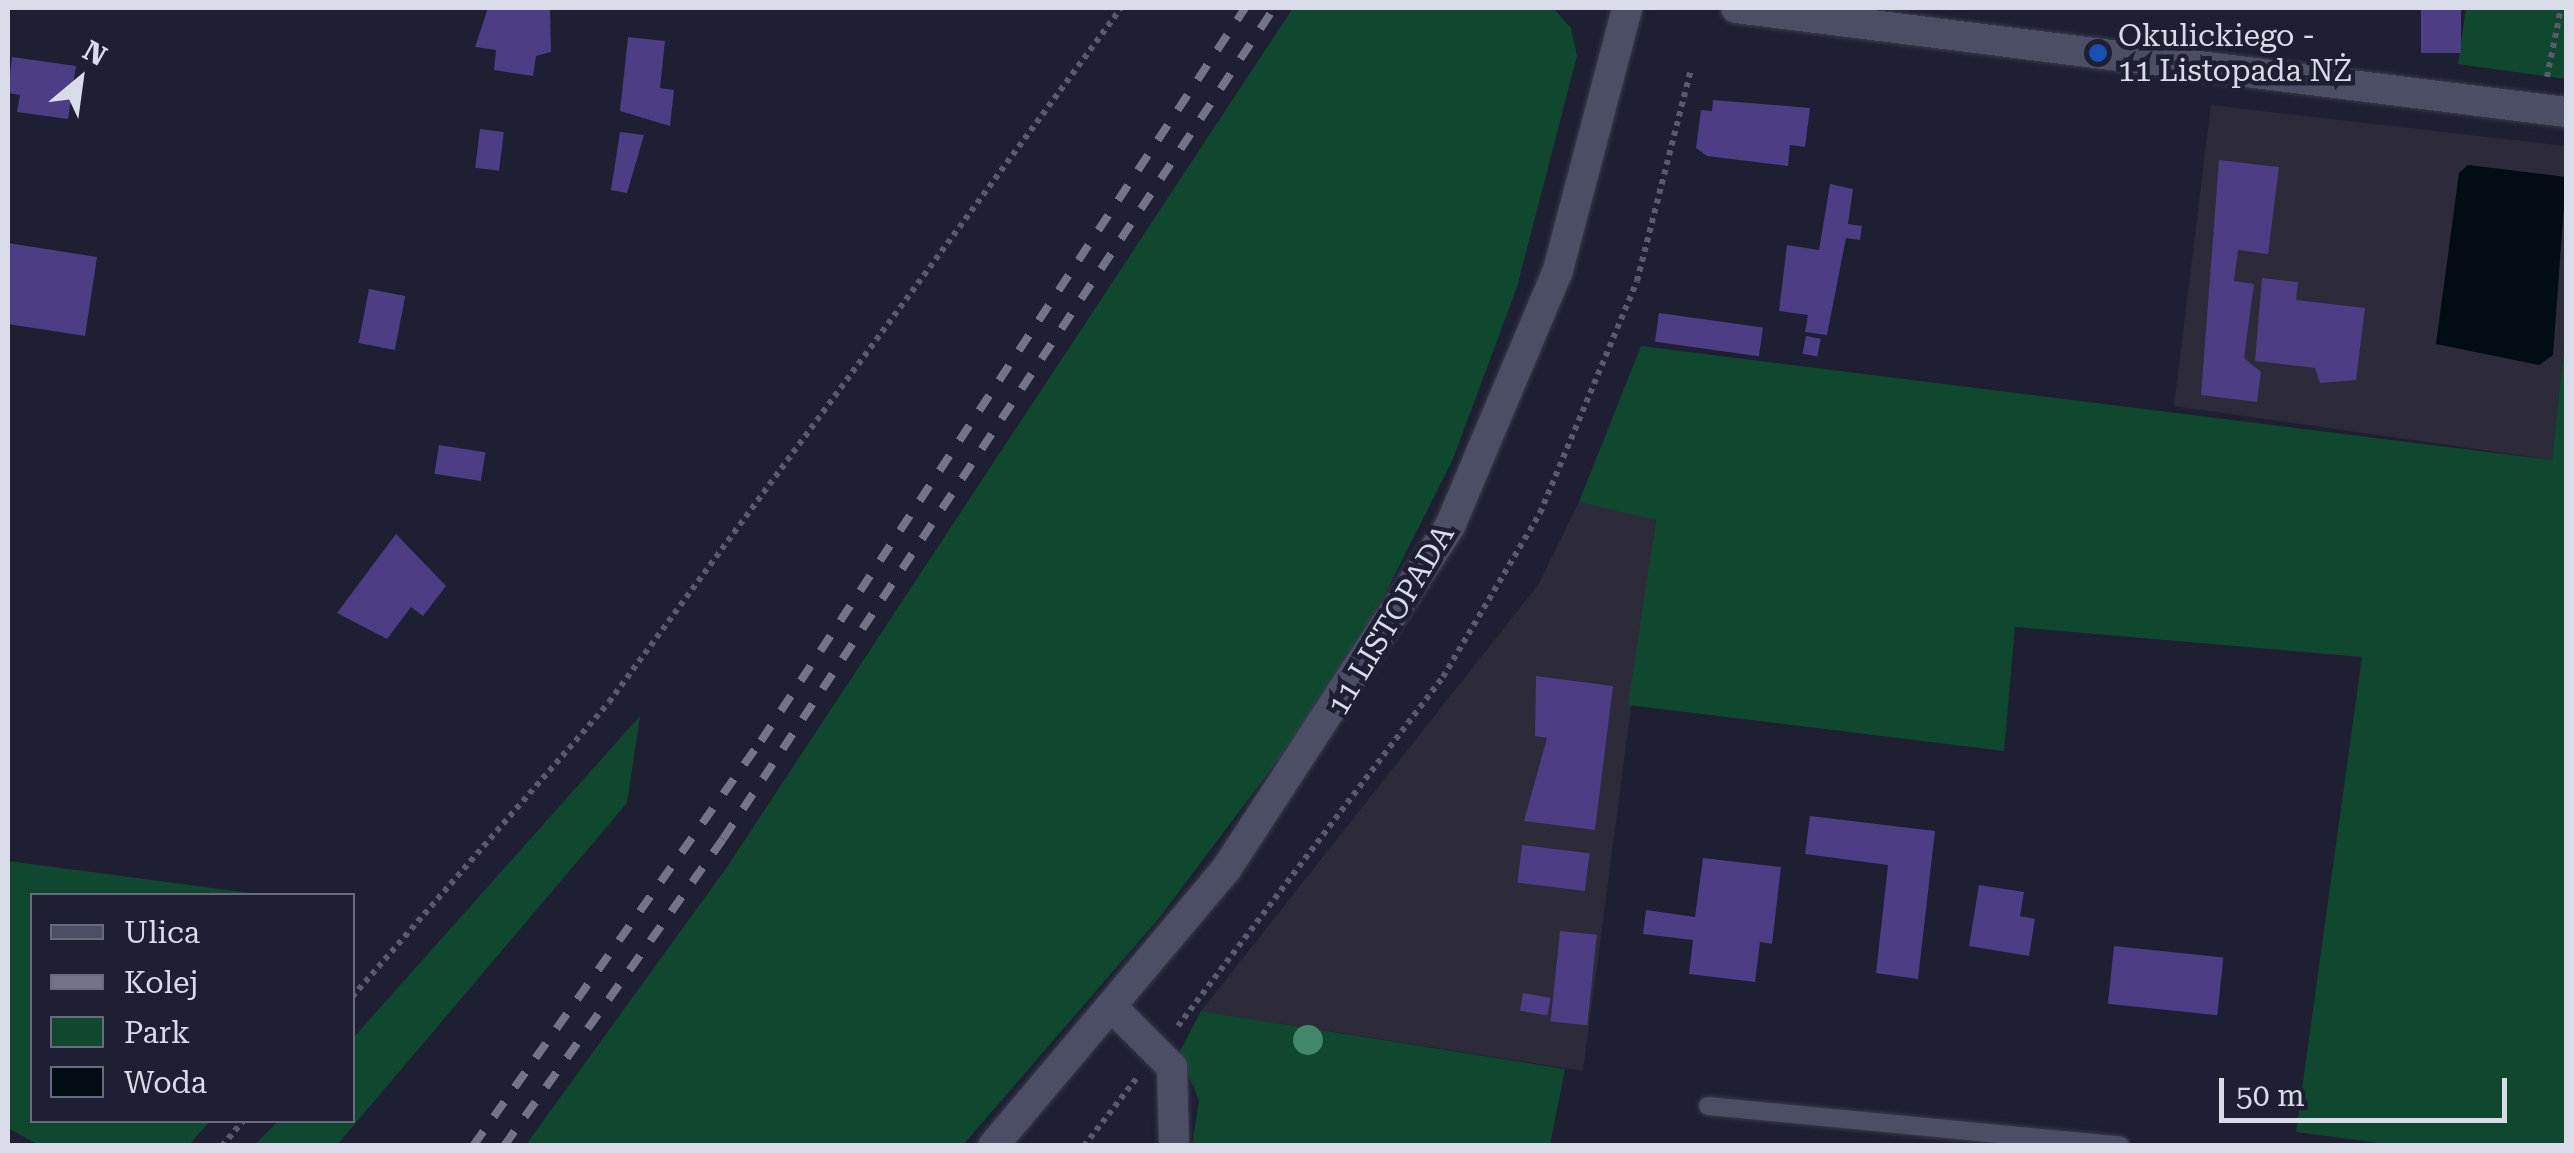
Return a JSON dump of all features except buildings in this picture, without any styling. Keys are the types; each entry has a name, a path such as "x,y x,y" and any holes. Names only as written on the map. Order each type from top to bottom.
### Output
{"street":[{"name":"11 LISTOPADA","path":"993,1146 1114,1009 1291,779 1450,526 1558,270 1628,8"},
{"path":"1736,8 2566,112"},
{"path":"1114,1009 1161,1048 1172,1067 1174,1146"}],"lane":[{"path":"1708,1106 2120,1146"}],"path":[{"path":"355,994 608,702 1120,8"},
{"path":"2547,83 2561,8"},
{"path":"1084,1146 1443,676 1540,513 1637,281 1691,69"},
{"path":"222,1146 241,1123"}],"shaded area":[{"path":"2211,105 2566,146 2566,329 2552,460 2174,406"},
{"path":"1579,502 1656,519 1583,1071 1201,1011 1538,585"}],"green space":[{"path":"1293,8 1553,8 1571,28 1577,56 1517,287 1453,459 1376,612 1295,737 1160,917 963,1145 525,1146 727,867"},
{"path":"2466,8 2566,8 2566,79 2458,64"},
{"path":"2566,329 2566,1145 2402,1146 2296,1132 2362,657 2015,627 2004,751 1628,705 1656,520 1579,502 1641,346 2552,460"},
{"path":"640,716 627,803 337,1145 255,1145 276,1123 355,1123 355,1036"},
{"path":"8,861 251,893 30,893 30,1123 208,1123 189,1145 39,1145 8,1128"},
{"path":"1201,1011 1565,1069 1550,1145 1192,1146 1199,1100 1179,1053"}],"water":[{"path":"2468,165 2566,177 2553,355 2539,365 2436,344 2459,173"}],"railway":[{"path":"473,1146 761,741 1245,8"},
{"path":"504,1146 723,839 1274,8"}],"place":[{"name":"Okulickiego - 11 Listopada NŻ","path":"2098,53"}]}
